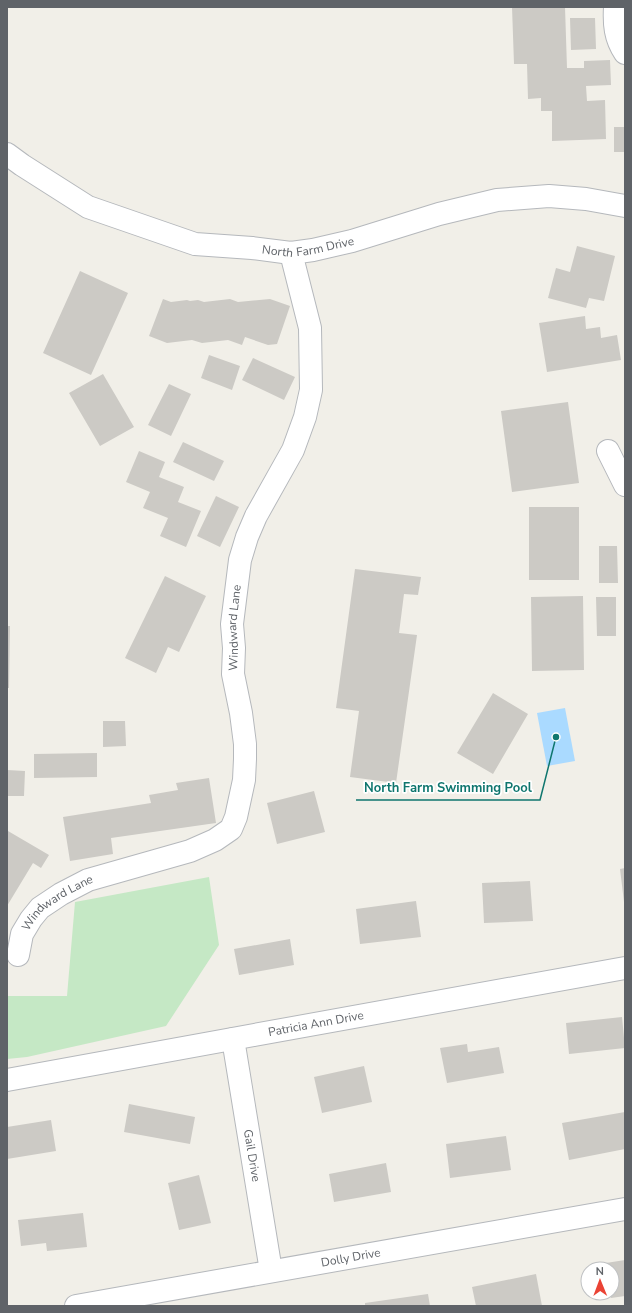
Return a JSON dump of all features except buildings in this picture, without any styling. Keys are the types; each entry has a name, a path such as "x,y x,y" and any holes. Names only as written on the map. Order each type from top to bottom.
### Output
{"street":[{"path":"615,7 614,25 616,36 625,53"},
{"name":"North Farm Drive","path":"7,154 22,166 88,207 195,244 252,248 291,253 313,250 352,241 438,214 497,200 549,196 586,199 625,206"},
{"name":"Windward Lane","path":"18,955 22,934 31,919 40,908 61,894 88,880 190,851 215,840 231,829 236,817 244,780 245,759 245,744 241,713 233,674 234,648 232,624 240,560 247,537 256,516 293,450 305,417 311,390 310,328 291,253"},
{"path":"608,451 625,485"},
{"name":"Patricia Ann Drive","path":"7,1080 414,1005 625,968"},
{"name":"Gail Drive","path":"233,1039 271,1271"},
{"name":"Dolly Drive","path":"76,1306 625,1209"}],"green space":[{"path":"209,877 219,945 166,1026 27,1057 7,1059 7,996 67,996 75,902"}],"water":[{"path":"565,708 575,761 547,766 537,713"}],"place":[{"name":"North Farm Swimming Pool","path":"556,737"}]}
